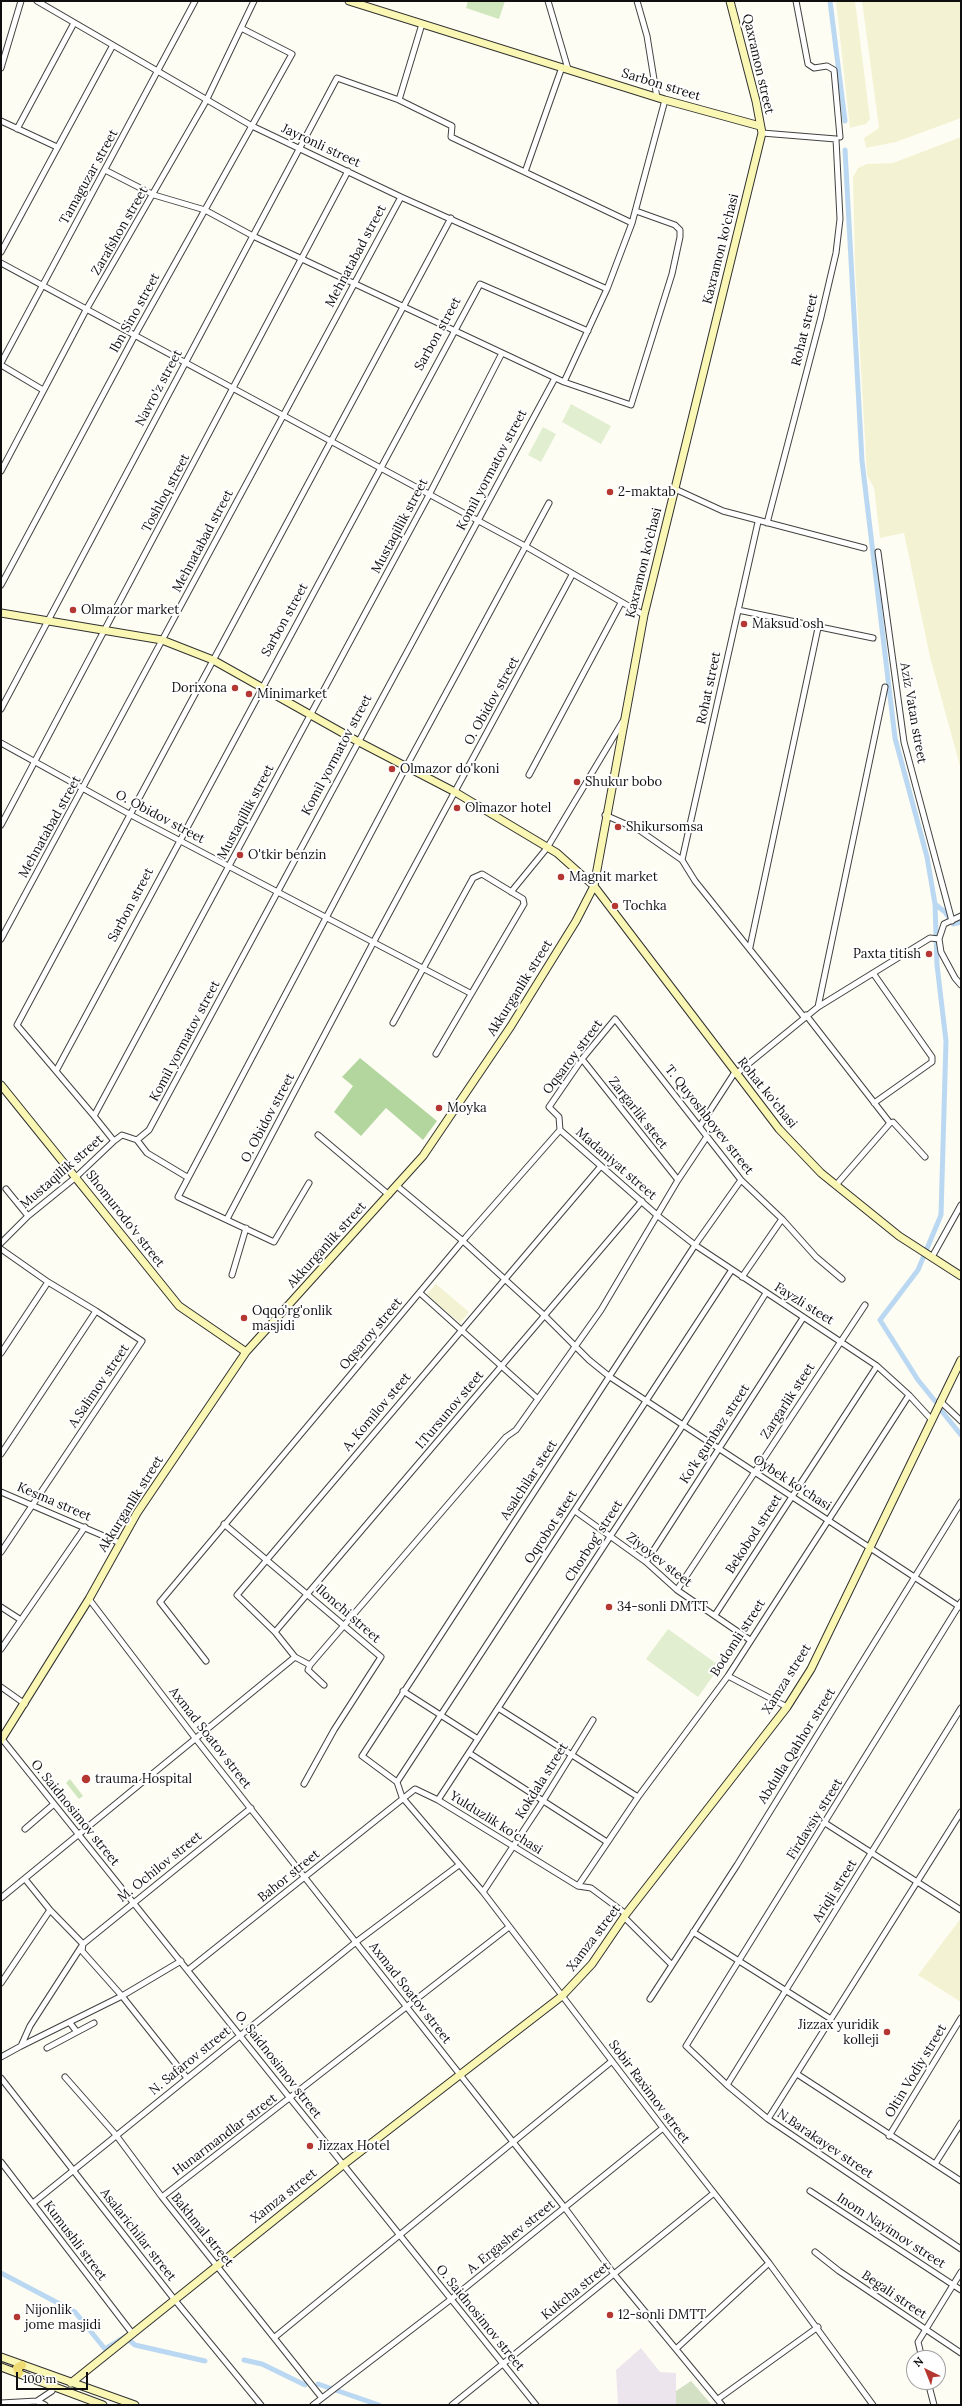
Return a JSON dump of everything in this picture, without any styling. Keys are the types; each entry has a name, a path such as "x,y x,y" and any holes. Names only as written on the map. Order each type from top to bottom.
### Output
{"main road":[{"path":"19,2373 17,2368 22,2365"}],"street":[{"path":"1,68 21,1"},
{"name":"Jayronli street","path":"37,1 206,101 252,126 401,197 451,218 607,289"},
{"name":"Tamaguzar street","path":"1,364 195,1"},
{"name":"Zarafshon street","path":"1,470 86,310 154,195 206,101 254,1"},
{"name":"Sarbon street","path":"349,1 657,98 761,129"},
{"path":"525,172 565,68 548,1"},
{"path":"637,1 647,36 657,98"},
{"name":"Qaxramon street","path":"730,1 761,129"},
{"name":"Rohat street","path":"767,523 836,253 840,219 838,138 834,70 827,66 814,68 808,64 796,1"},
{"path":"17,128 74,23"},
{"path":"422,24 399,100 452,126 451,137 632,223"},
{"name":"Ibn Sino street","path":"1,585 135,335 292,54 241,28"},
{"path":"1,252 113,46"},
{"name":"Navro'z street","path":"1,709 337,78 399,100"},
{"path":"564,382 607,289 632,223 665,100"},
{"path":"1,121 57,147"},
{"path":"761,129 838,138"},
{"name":"Kaxramon ko'chasi","path":"594,886 605,814 644,615 761,129"},
{"path":"105,170 154,195 205,210 253,236 355,282 555,378 631,405 672,274 680,237 680,230 675,225 636,211"},
{"name":"Toshloq street","path":"1,825 36,762 303,259 348,171"},
{"name":"Mehnatаbаd street","path":"1,939 84,788 162,640 401,197"},
{"path":"94,1116 17,1025 451,218"},
{"path":"1,263 525,546 572,575 644,615"},
{"name":"Sarbon street","path":"56,1071 381,468 454,329 480,284 588,331"},
{"name":"Mustaqillik street","path":"1,1243 28,1216 76,1177 114,1141 94,1116 429,495 502,353"},
{"path":"1,364 43,390"},
{"name":"Komil yormatov street","path":"137,1140 149,1130 278,892 357,741 555,378"},
{"path":"675,488 723,511 758,522 864,548"},
{"path":"309,1183 274,1242 178,1197 187,1177 406,767 549,503"},
{"name":"Rohat street","path":"682,860 758,522"},
{"name":"Aziz Vatan street","path":"878,552 904,742 952,921"},
{"name":"O. Obidov street","path":"227,1219 373,943 572,575"},
{"path":"529,775 621,603"},
{"path":"738,610 818,628 873,638"},
{"path":"1,613 106,629 162,640 213,660 357,741 455,792 557,853 594,886"},
{"path":"750,947 818,628"},
{"path":"818,1007 885,687"},
{"path":"511,892 547,848 623,720"},
{"name":"O. Obidov street","path":"1,743 131,815 230,866 373,943"},
{"path":"605,814 638,830 682,860 695,881 750,947 890,1123 893,1122 925,1157"},
{"path":"393,1022 473,878 482,874 523,899 524,904 436,1054"},
{"name":"Rohat ko'chasi","path":"594,886 779,1130 821,1173 900,1236 961,1276"},
{"name":"Akkurganlik street","path":"1,1740 25,1704 89,1599 137,1513 246,1352 423,1156 512,1026 576,921 594,886"},
{"path":"961,916 944,924 939,939 941,952 955,978 961,985"},
{"path":"700,1126 736,1073 805,1016 930,938 939,939"},
{"path":"373,943 470,994"},
{"path":"873,973 932,1057 932,1062 874,1103"},
{"name":"Oqsaroy street","path":"206,1661 160,1602 463,1241 560,1130 559,1117 549,1107 582,1059 615,1019"},
{"name":"T. Quyoshboyev street","path":"615,1019 700,1126 706,1138 741,1180 782,1219 816,1257 842,1279"},
{"name":"Zargarlik steet","path":"582,1059 678,1180"},
{"name":"Shomurodo'v street","path":"1,1085 179,1306 246,1352"},
{"path":"836,1185 890,1123"},
{"name":"Madaniyat street","path":"560,1130 658,1216"},
{"path":"318,1134 388,1195"},
{"path":"114,1141 122,1135 137,1140 146,1152 187,1177"},
{"path":"324,1685 308,1670 310,1665 506,1437 516,1430 601,1310 678,1180 706,1138"},
{"name":"A. Komilov steet","path":"310,1665 295,1657 275,1632 237,1595 504,1278 601,1166"},
{"name":"Asalchilar steet","path":"397,1782 362,1756 695,1245 741,1180"},
{"name":"Oybek ko'chasi","path":"397,1186 463,1241 610,1377 792,1496 912,1578 960,1605"},
{"path":"6,1189 28,1216"},
{"name":"I.Tursunov steet","path":"275,1632 309,1594 642,1201"},
{"path":"932,1257 961,1205"},
{"name":"Fayzli steet","path":"658,1216 731,1271 803,1318 842,1341 877,1366 909,1395 931,1419"},
{"path":"742,1277 782,1219"},
{"path":"232,1275 246,1228"},
{"path":"1,1249 48,1282 96,1311 1,1454"},
{"name":"Oqrobot steet","path":"397,1782 731,1271"},
{"path":"1,1353 48,1282"},
{"name":"Chorbog' street","path":"438,1800 683,1425 766,1293"},
{"path":"420,1294 538,1399"},
{"name":"Zargarlik steet","path":"677,1590 865,1306"},
{"name":"A.Salimov street","path":"1,1552 142,1341 96,1311"},
{"name":"Ko'k gumbaz street","path":"646,1562 803,1318"},
{"name":"Xamza street","path":"71,2383 217,2265 562,1996 592,1964 625,1916 787,1707 811,1670 931,1419 961,1360"},
{"name":"Bekobod street","path":"715,1615 877,1366"},
{"name":"Bodomli street","path":"578,1886 638,1797 728,1676 909,1395"},
{"path":"940,1401 961,1421"},
{"name":"Kesma street","path":"1,1492 120,1543"},
{"name":"Abdulla Qahhor street","path":"650,1999 912,1578 961,1502"},
{"name":"Ziyoyev steet","path":"575,1511 609,1537 646,1562 677,1590 750,1640"},
{"name":"Ilonchi street","path":"224,1524 309,1594 381,1657 334,1730 304,1784"},
{"path":"1,1649 85,1527"},
{"name":"Axmad Soatov street","path":"89,1599 195,1738 407,2006 513,2144 565,2208 614,2274 677,2348 722,2405"},
{"name":"Firdavsiy street","path":"686,2046 960,1605"},
{"path":"1,1607 21,1620"},
{"path":"1,1898 295,1657"},
{"path":"728,1676 787,1707"},
{"path":"1,1687 25,1704"},
{"path":"403,1691 478,1739"},
{"path":"498,1708 638,1797"},
{"name":"Ariqli street","path":"727,2085 961,1708"},
{"name":"Kokdala street","path":"483,1892 543,1801 593,1720"},
{"name":"O. Saidnosimov street","path":"1,1740 240,2034 343,2166 536,2405"},
{"path":"469,1753 607,1842"},
{"path":"397,1782 402,1797"},
{"name":"Yulduzlik ko'chasi","path":"402,1797 415,1788 438,1800 578,1886 591,1888 625,1916 672,1965"},
{"name":"Sobir Raximov street","path":"402,1797 483,1892 508,1927 818,2327 873,2405"},
{"name":"Bahor street","path":"188,1970 305,1877 402,1797"},
{"path":"25,1829 54,1804"},
{"name":"M. Ochilov street","path":"21,2046 30,2026 83,1944 251,1808"},
{"path":"768,2119 961,1812"},
{"path":"825,1823 872,1851 961,1910"},
{"name":"N. Safarov street","path":"33,2203 240,2034 356,1942 459,1865"},
{"path":"25,1878 50,1910 83,1944 82,1951 122,1996 187,2078"},
{"path":"1,1983 50,1910"},
{"name":"Hunarmandlar street","path":"162,2197 290,2099 508,1927"},
{"path":"693,1932 832,2019"},
{"path":"1,2057 122,1996 181,1961"},
{"name":"Oltin Vodiy street","path":"889,2136 961,2018"},
{"path":"70,2023 77,2032"},
{"path":"47,2048 94,2024"},
{"name":"N.Barakayev street","path":"686,2046 727,2085 768,2119 961,2248"},
{"path":"275,2337 513,2144 612,2061"},
{"path":"797,2074 889,2136 961,2181"},
{"name":"Bakhmal street","path":"65,2077 116,2135 162,2197 275,2337 322,2398"},
{"name":"Asalarichilar street","path":"1,2078 174,2299 261,2405"},
{"path":"935,2164 961,2123"},
{"name":"A. Ergashev street","path":"313,2405 450,2300 663,2128"},
{"name":"Kumushli street","path":"1,2162 33,2203 128,2336"},
{"name":"Inom Nayimov street","path":"810,2191 961,2290"},
{"name":"Kukcha street","path":"452,2405 714,2193"},
{"name":"Begali street","path":"815,2252 925,2330 961,2353"},
{"path":"677,2348 769,2263"},
{"path":"920,2350 918,2342 961,2272"},
{"path":"718,2399 818,2327"},
{"path":"1,2357 135,2405"},
{"path":"1,2367 101,2405"},
{"path":"36,2401 52,2391 49,2385"},
{"path":"930,2390 934,2405"},
{"path":"1,2403 36,2401 45,2405"}],"shaded area":[{"path":"641,2348 660,2372 676,2373 676,2405 618,2405 616,2370"}],"green space":[{"path":"468,1 505,1 499,19 466,8"},
{"path":"836,1 855,1 870,119 866,124 850,128"},
{"path":"862,1 961,1 961,118 896,142 866,148 864,138 879,128"},
{"path":"961,137 960,766 930,657 904,533 880,538 874,488 867,475 855,265 853,177 858,168 867,164 893,163"},
{"path":"571,404 611,426 601,444 562,422"},
{"path":"543,427 556,434 541,462 528,455"},
{"path":"360,1058 437,1121 423,1140 386,1108 361,1136 334,1112 353,1086 342,1077"},
{"path":"436,1284 469,1312 460,1323 426,1295"},
{"path":"668,1629 720,1666 698,1697 646,1659"},
{"path":"70,1779 83,1796 79,1799 66,1783"},
{"path":"961,1918 961,2002 918,1975"},
{"path":"691,2381 711,2404 676,2405 676,2391"}],"waterway":[{"path":"830,1 845,121"},
{"path":"845,150 862,461 895,738 927,857 935,904 937,965 946,1041 941,1215 918,1270 880,1320 918,1380 935,1401"},
{"path":"935,904 945,912 950,919"},
{"path":"953,924 961,922"},
{"path":"940,1409 961,1435"},
{"path":"1,2273 75,2312 105,2349 125,2337 135,2345 205,2361"},
{"path":"244,2360 262,2364 305,2385"},
{"path":"318,2384 379,2405"}],"place":[{"name":"2-maktab","path":"610,492"},
{"name":"Olmazor market","path":"73,610"},
{"name":"Maksud osh","path":"744,624"},
{"name":"Dorixona","path":"235,688"},
{"name":"Minimarket","path":"249,694"},
{"name":"Olmazor do'koni","path":"392,769"},
{"name":"Shukur bobo","path":"577,782"},
{"name":"Olmazor hotel","path":"457,808"},
{"name":"Shikursomsa","path":"618,827"},
{"name":"O'tkir benzin","path":"240,855"},
{"name":"Magnit market","path":"561,877"},
{"name":"Tochka","path":"615,906"},
{"name":"Paxta titish","path":"929,954"},
{"name":"Moyka","path":"439,1108"},
{"name":"Oqqo'rg'onlik masjidi","path":"244,1318"},
{"name":"34-sonli DMTT","path":"609,1607"},
{"name":"trauma Hospital","path":"86,1779"},
{"name":"Jizzax yuridik kolleji","path":"887,2032"},
{"name":"Jizzax Hotel","path":"310,2146"},
{"name":"12-sonli DMTT","path":"610,2315"},
{"name":"Nijonlik jome masjidi","path":"17,2317"}]}
